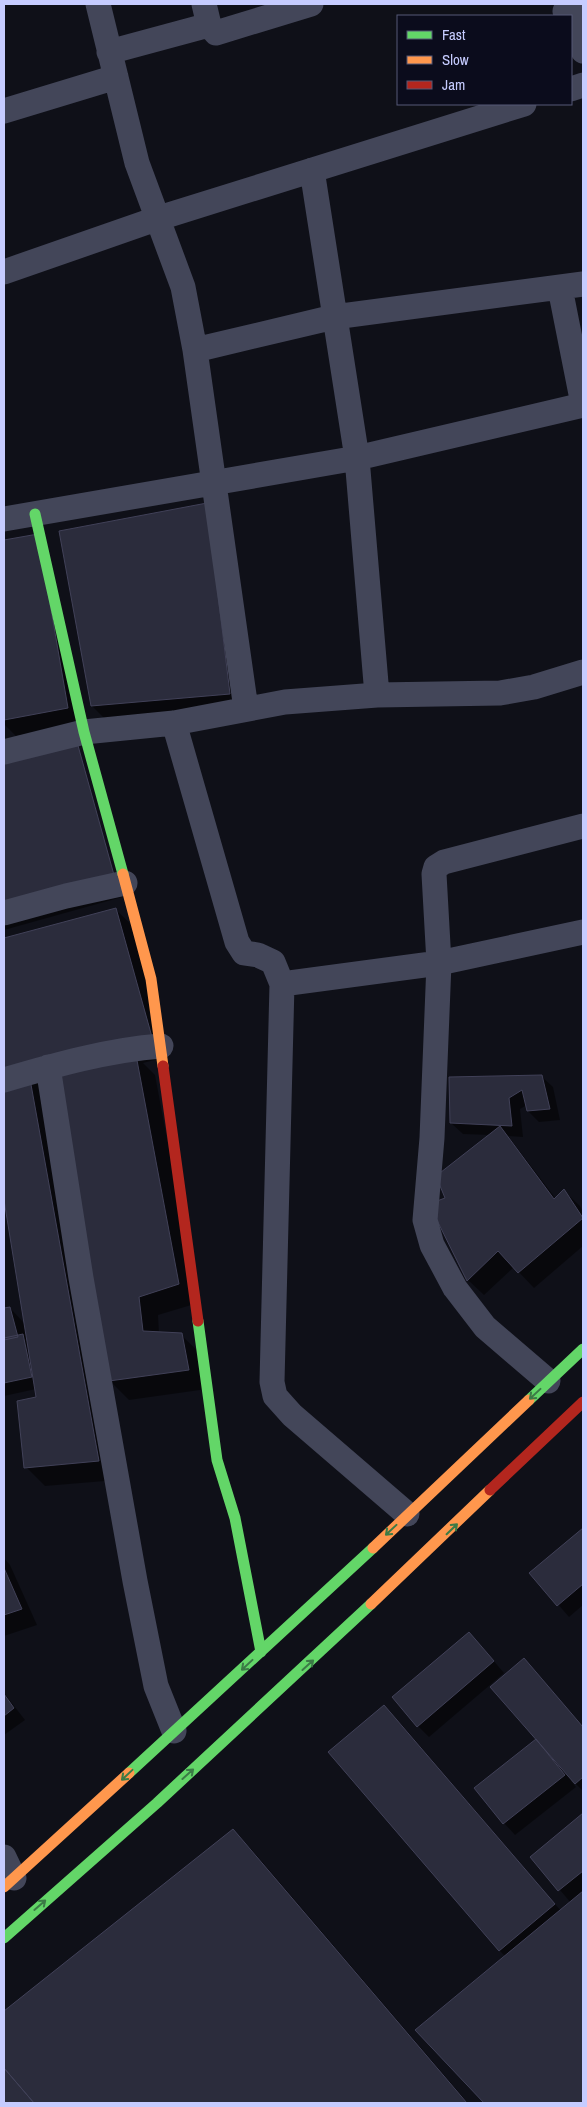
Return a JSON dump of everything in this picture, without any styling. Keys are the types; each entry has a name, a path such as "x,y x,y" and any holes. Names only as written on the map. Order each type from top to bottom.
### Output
{"main road":[{"path":"35,514 84,732 151,979 217,1460 234,1518 261,1652"},
{"path":"7,1874 174,1731 261,1652 583,1349"},
{"path":"4,1938 157,1803 317,1656 583,1402"}],"street":[{"path":"98,4 137,164 183,287 195,350 246,709"},
{"path":"109,52 206,14 216,33 311,4"},
{"path":"572,18 583,51"},
{"path":"4,110 116,77"},
{"path":"4,272 156,219 521,105"},
{"path":"312,170 357,458 377,695"},
{"path":"4,518 357,458 583,405 571,286 334,317 195,350"},
{"path":"4,752 84,732 174,723 285,702 377,695 500,693 534,687 583,672"},
{"path":"174,723 237,942 244,952 258,955 273,962 282,984 272,1382 275,1396 292,1416 407,1514"},
{"path":"548,1381 485,1327 461,1296 436,1253 428,1228 425,1208 432,1138 440,963 434,874 436,867 444,862 583,826"},
{"path":"4,913 66,896 126,883"},
{"path":"282,984 440,963 583,932"},
{"path":"4,1080 48,1067 131,1049 161,1046"},
{"path":"48,1067 80,1278 134,1581 156,1686 174,1731"}],"building":[{"path":"207,503 230,694 91,706 59,531"},
{"path":"38,534 68,708 4,720 4,540"},
{"path":"77,742 114,875 4,906 4,762"},
{"path":"116,908 152,1037 4,1078 4,938"},
{"path":"136,1055 179,1284 139,1297 143,1331 182,1333 189,1370 109,1381 57,1071"},
{"path":"542,1075 550,1109 527,1111 522,1090 509,1098 512,1126 450,1123 449,1077"},
{"path":"30,1079 99,1461 24,1468 17,1401 36,1397 4,1200 4,1086"},
{"path":"500,1126 554,1199 564,1189 583,1218 518,1273 498,1251 467,1281 429,1204 445,1198 436,1176"},
{"path":"10,1307 18,1337 4,1340 4,1308"},
{"path":"23,1334 32,1377 4,1383 4,1338"},
{"path":"583,1528 583,1584 557,1606 529,1573"},
{"path":"4,1568 22,1609 4,1615"},
{"path":"469,1632 494,1661 417,1727 392,1697"},
{"path":"524,1658 583,1727 583,1777 575,1784 490,1687"},
{"path":"4,1694 14,1708 4,1716"},
{"path":"384,1705 555,1904 499,1951 328,1752"},
{"path":"536,1739 565,1775 503,1824 474,1788"},
{"path":"583,1813 583,1871 558,1891 530,1857"},
{"path":"233,1829 467,2103 34,2103 4,2068 4,2011"},
{"path":"583,1891 583,2103 484,2103 415,2030"},
{"path":"4,2068 34,2103 4,2103"}],"traffic: fast":[{"path":"35,514 84,732 123,874"},
{"path":"198,1321 217,1460 235,1518 261,1652"},
{"path":"529,1400 583,1349"},
{"path":"129,1773 373,1548"},
{"path":"4,1938 157,1803 371,1604"}],"traffic: slow":[{"path":"123,874 151,979 163,1066"},
{"path":"373,1548 529,1400"},
{"path":"371,1604 490,1490"},
{"path":"4,1887 129,1773"}],"traffic: jam":[{"path":"163,1066 198,1321"},
{"path":"490,1490 583,1402"}]}
